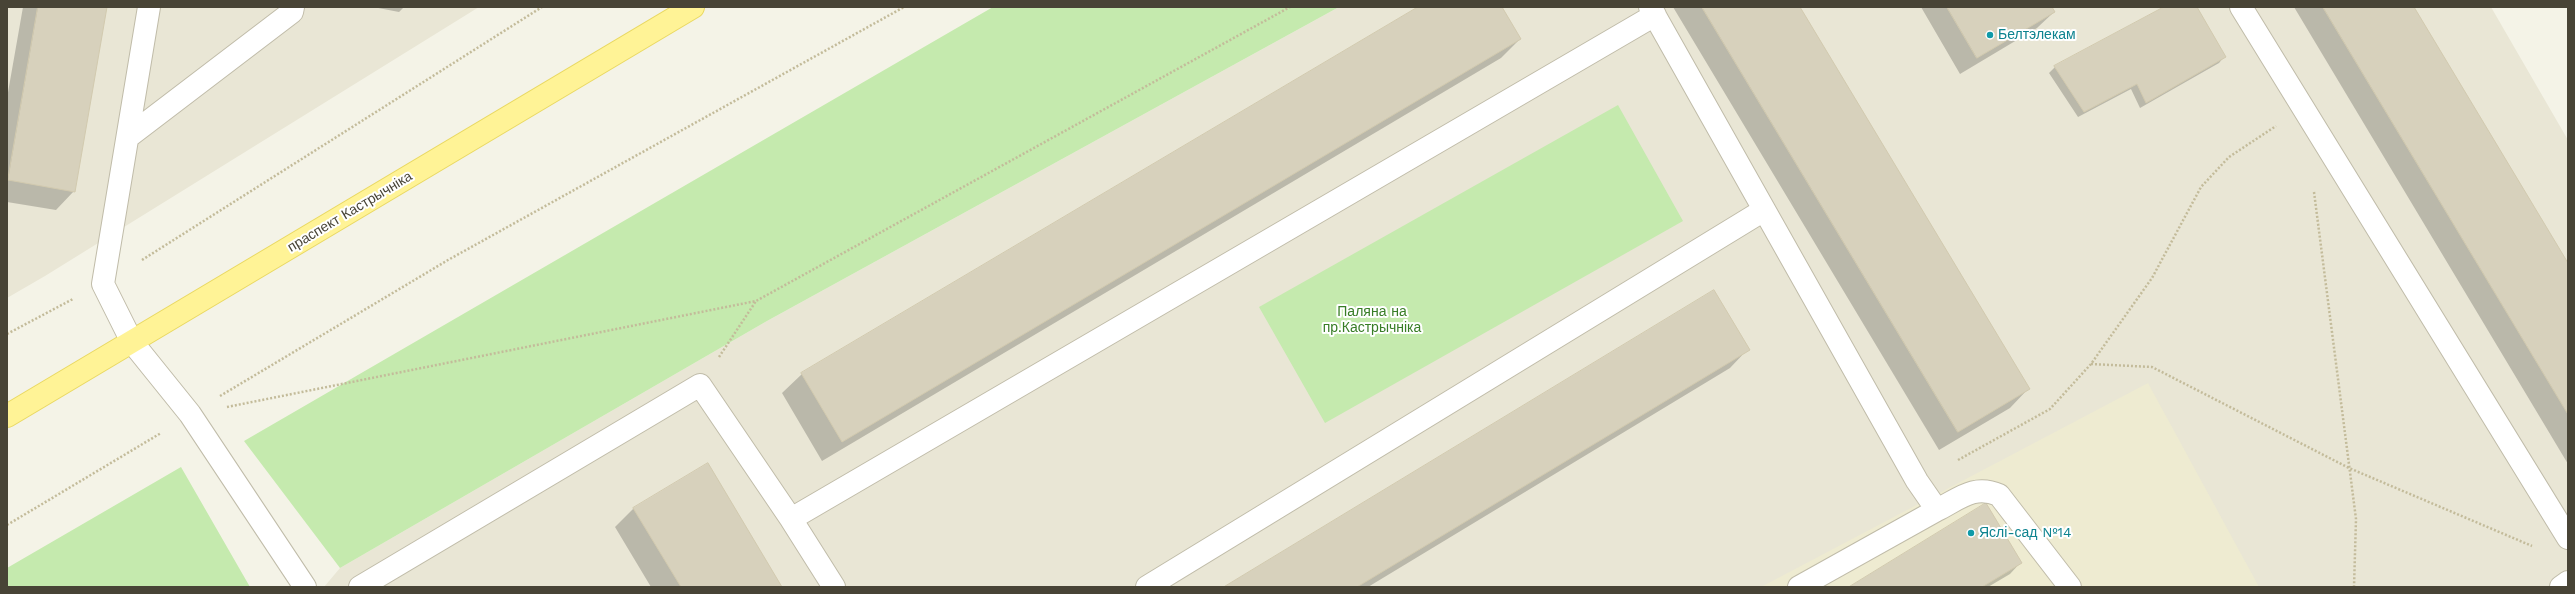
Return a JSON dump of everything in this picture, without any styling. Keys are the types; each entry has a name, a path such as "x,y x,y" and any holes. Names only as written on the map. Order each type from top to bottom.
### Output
{"main road":[{"name":"праспект Кастрычніка","path":"7,416 693,7"}],"lane":[{"path":"150,7 104,284 132,342 190,414 305,587"},
{"path":"128,137 292,12 293,7"},
{"path":"2241,7 2568,538"},
{"path":"791,520 1652,11 1917,481 1937,510"},
{"path":"1147,587 1764,210"},
{"path":"360,587 700,385 791,520 834,587"},
{"path":"1799,587 1975,490 1988,490 1999,495 2070,587"},
{"path":"2561,587 2568,582"}],"path":[{"path":"7,334 104,284 542,7"},
{"path":"7,525 121,459 190,414 448,260 904,7"},
{"path":"190,414 756,301 1290,7"},
{"path":"1917,481 2050,409 2091,364 2152,278 2201,187 2229,157 2303,107"},
{"path":"2313,186 2356,520 2354,587"},
{"path":"700,385 756,301"},
{"path":"2091,364 2152,367 2350,468 2539,549"}],"shaded area":[{"path":"7,7 479,7 45,276 7,298"},
{"path":"1339,7 2491,7 2568,140 2568,587 324,587 340,568 767,321"},
{"path":"2148,383 2259,587 1761,587"}],"green space":[{"path":"993,7 1339,7 767,321 340,568 244,441"},
{"name":"Паляна на пр.Кастрычніка","path":"1618,105 1683,221 1325,423 1259,307"},
{"path":"181,467 250,587 7,587 7,568"}],"building":[{"path":"38,7 107,7 75,192 8,180"},
{"path":"1418,7 1502,7 1521,39 842,442 801,373"},
{"path":"1702,7 1800,7 2030,389 1958,432"},
{"name":"Белтэлекам","path":"1947,7 2052,7 2055,12 1977,58"},
{"path":"2164,7 2197,7 2226,57 2146,103 2137,84 2084,112 2054,66"},
{"path":"2323,7 2414,7 2568,263 2568,414"},
{"path":"1714,290 1750,350 1357,587 1224,587"},
{"path":"708,463 782,587 681,587 633,508"},
{"name":"Яслі-сад №14","path":"1986,503 2022,563 1982,587 1849,587"}],"place":[{"name":"Белтэлекам","path":"1990,35"},
{"name":"Яслі-сад №14","path":"1971,533"}]}
